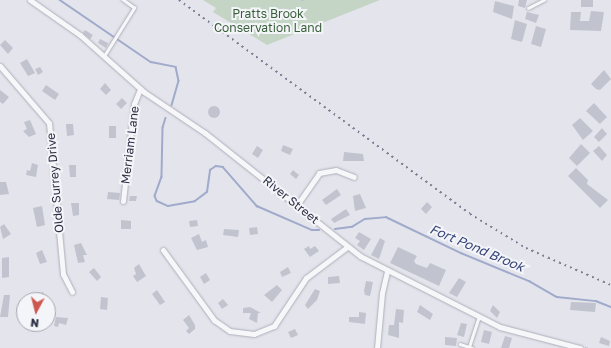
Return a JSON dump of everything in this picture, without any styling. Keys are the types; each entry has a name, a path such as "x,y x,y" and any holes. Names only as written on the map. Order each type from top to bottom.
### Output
{"street":[{"name":"River Street","path":"30,0 80,35 140,89 205,132 347,246 387,272 508,330 580,348"},
{"name":"Olde Surrey Drive","path":"0,66 49,123 63,274 72,292"},
{"name":"Merriam Lane","path":"122,201 134,104 140,89"},
{"path":"297,205 319,173 336,170 354,177"},
{"path":"162,250 214,320 230,331 254,334 274,326 306,278 347,246"},
{"path":"377,348 382,294 387,272"}],"lane":[{"path":"104,56 116,40 134,8 123,0"},
{"path":"528,8 544,0"},
{"path":"460,344 471,348 479,317"}],"green space":[{"name":"Pratts Brook Conservation Land","path":"203,0 380,0 267,45 213,12 216,8"}],"building":[{"path":"519,0 527,0 525,8 518,6"},
{"path":"581,0 593,0 593,7 581,7"},
{"path":"495,1 514,6 512,19 493,12"},
{"path":"591,11 604,12 601,31 570,30 571,12 581,12 580,21 589,21"},
{"path":"527,12 539,15 536,23 525,19"},
{"path":"515,20 527,24 522,42 511,39"},
{"path":"536,26 546,29 541,47 531,44"},
{"path":"85,30 93,35 90,39 83,33"},
{"path":"100,39 108,43 106,48 98,43"},
{"path":"5,40 13,48 8,54 0,45"},
{"path":"27,59 35,73 28,76 20,63"},
{"path":"40,67 43,72 38,75 35,69"},
{"path":"604,70 611,79 600,90 596,89 591,84"},
{"path":"105,83 111,90 106,95 100,89"},
{"path":"46,85 59,94 55,100 42,91"},
{"path":"0,90 9,97 3,104 0,102"},
{"path":"122,98 127,103 121,109 116,104"},
{"path":"594,103 607,117 600,124 586,111"},
{"path":"214,106 218,108 220,112 218,116 214,118 210,116 208,112 210,108"},
{"path":"580,118 593,131 583,140 572,125"},
{"path":"30,120 36,134 29,137 23,131 27,129 24,122"},
{"path":"66,124 73,124 74,135 67,136"},
{"path":"109,126 116,126 116,138 109,138"},
{"path":"602,128 607,134 599,142 594,137"},
{"path":"581,144 590,153 577,166 569,158"},
{"path":"283,145 293,149 290,155 281,151"},
{"path":"257,146 263,150 258,158 252,154"},
{"path":"599,146 607,155 602,161 593,151"},
{"path":"344,152 363,154 364,161 343,161"},
{"path":"32,163 38,165 36,177 26,175 27,170 30,171"},
{"path":"69,165 76,165 76,177 70,177"},
{"path":"576,168 588,180 587,184 608,200 600,208 568,176"},
{"path":"293,170 299,175 296,179 290,174"},
{"path":"0,182 6,182 9,194 0,195"},
{"path":"337,189 341,195 326,205 322,200"},
{"path":"108,192 120,193 119,200 107,199"},
{"path":"360,194 366,208 355,211 353,196"},
{"path":"130,196 137,196 136,201 129,201"},
{"path":"427,202 432,207 426,214 421,209"},
{"path":"71,203 79,203 79,215 73,216"},
{"path":"42,206 45,225 37,227 33,208"},
{"path":"346,209 350,215 334,223 331,219"},
{"path":"121,220 131,221 131,229 121,229"},
{"path":"197,220 198,226 190,227 189,221"},
{"path":"4,224 11,234 3,239 0,227"},
{"path":"257,227 258,234 250,235 249,228"},
{"path":"224,229 239,230 238,237 223,235"},
{"path":"359,232 371,239 364,250 357,245 360,241 355,238"},
{"path":"199,234 202,242 206,240 208,247 197,250 191,238"},
{"path":"380,238 385,241 379,259 371,255"},
{"path":"81,243 87,255 83,255 85,262 78,263 74,245"},
{"path":"309,246 310,249 315,246 319,251 310,257 304,249"},
{"path":"398,247 417,256 414,261 416,264 427,268 430,263 446,270 439,286 390,263"},
{"path":"42,250 47,262 40,264 36,253"},
{"path":"9,257 9,277 2,278 2,258"},
{"path":"139,264 146,276 137,282 133,276 136,274 134,268"},
{"path":"288,267 291,273 282,277 280,272"},
{"path":"94,268 101,277 97,281 89,272"},
{"path":"206,273 210,280 204,284 200,277"},
{"path":"339,276 340,283 328,284 328,277"},
{"path":"459,278 466,282 457,297 449,293"},
{"path":"366,281 373,282 370,296 365,295 364,291"},
{"path":"277,285 282,290 272,302 264,295"},
{"path":"315,289 320,291 317,300 308,309 305,305"},
{"path":"157,290 165,302 160,305 152,294"},
{"path":"4,295 10,295 8,317 0,317"},
{"path":"101,297 108,298 107,310 100,309"},
{"path":"223,299 228,305 222,309 218,303"},
{"path":"571,302 596,303 595,312 570,310"},
{"path":"420,305 433,314 430,320 417,312"},
{"path":"493,305 500,312 497,318 490,311"},
{"path":"250,307 261,313 258,313 257,323 249,319 251,313 243,313 243,308"},
{"path":"396,309 404,310 403,323 399,322 399,338 388,335 389,325 394,325"},
{"path":"359,312 366,313 365,324 349,322 349,317 359,317"},
{"path":"189,315 195,325 195,329 189,334 186,331 189,328 183,320"},
{"path":"56,317 68,318 66,325 59,323 58,327 56,326"},
{"path":"461,323 467,324 464,337 457,335"},
{"path":"295,329 298,335 291,338 288,332"},
{"path":"484,330 492,332 489,344 481,342"},
{"path":"505,336 512,338 509,348 501,348"},
{"path":"445,337 457,338 456,346 445,345"},
{"path":"601,337 610,341 609,346 599,343"}],"waterway":[{"name":"Fort Pond Brook","path":"60,0 151,62 176,67 179,81 172,105"},
{"name":"Fort Pond Brook","path":"166,118 163,128 162,177 155,196 157,201 168,206 195,201 207,192 210,170 216,166 223,167 257,206 312,230 319,230"},
{"name":"Fort Pond Brook","path":"335,229 352,227 365,219 386,217 461,253 529,281 557,297 596,301 611,307"}],"railway":[{"path":"179,0 470,214 526,248 611,285"}]}
